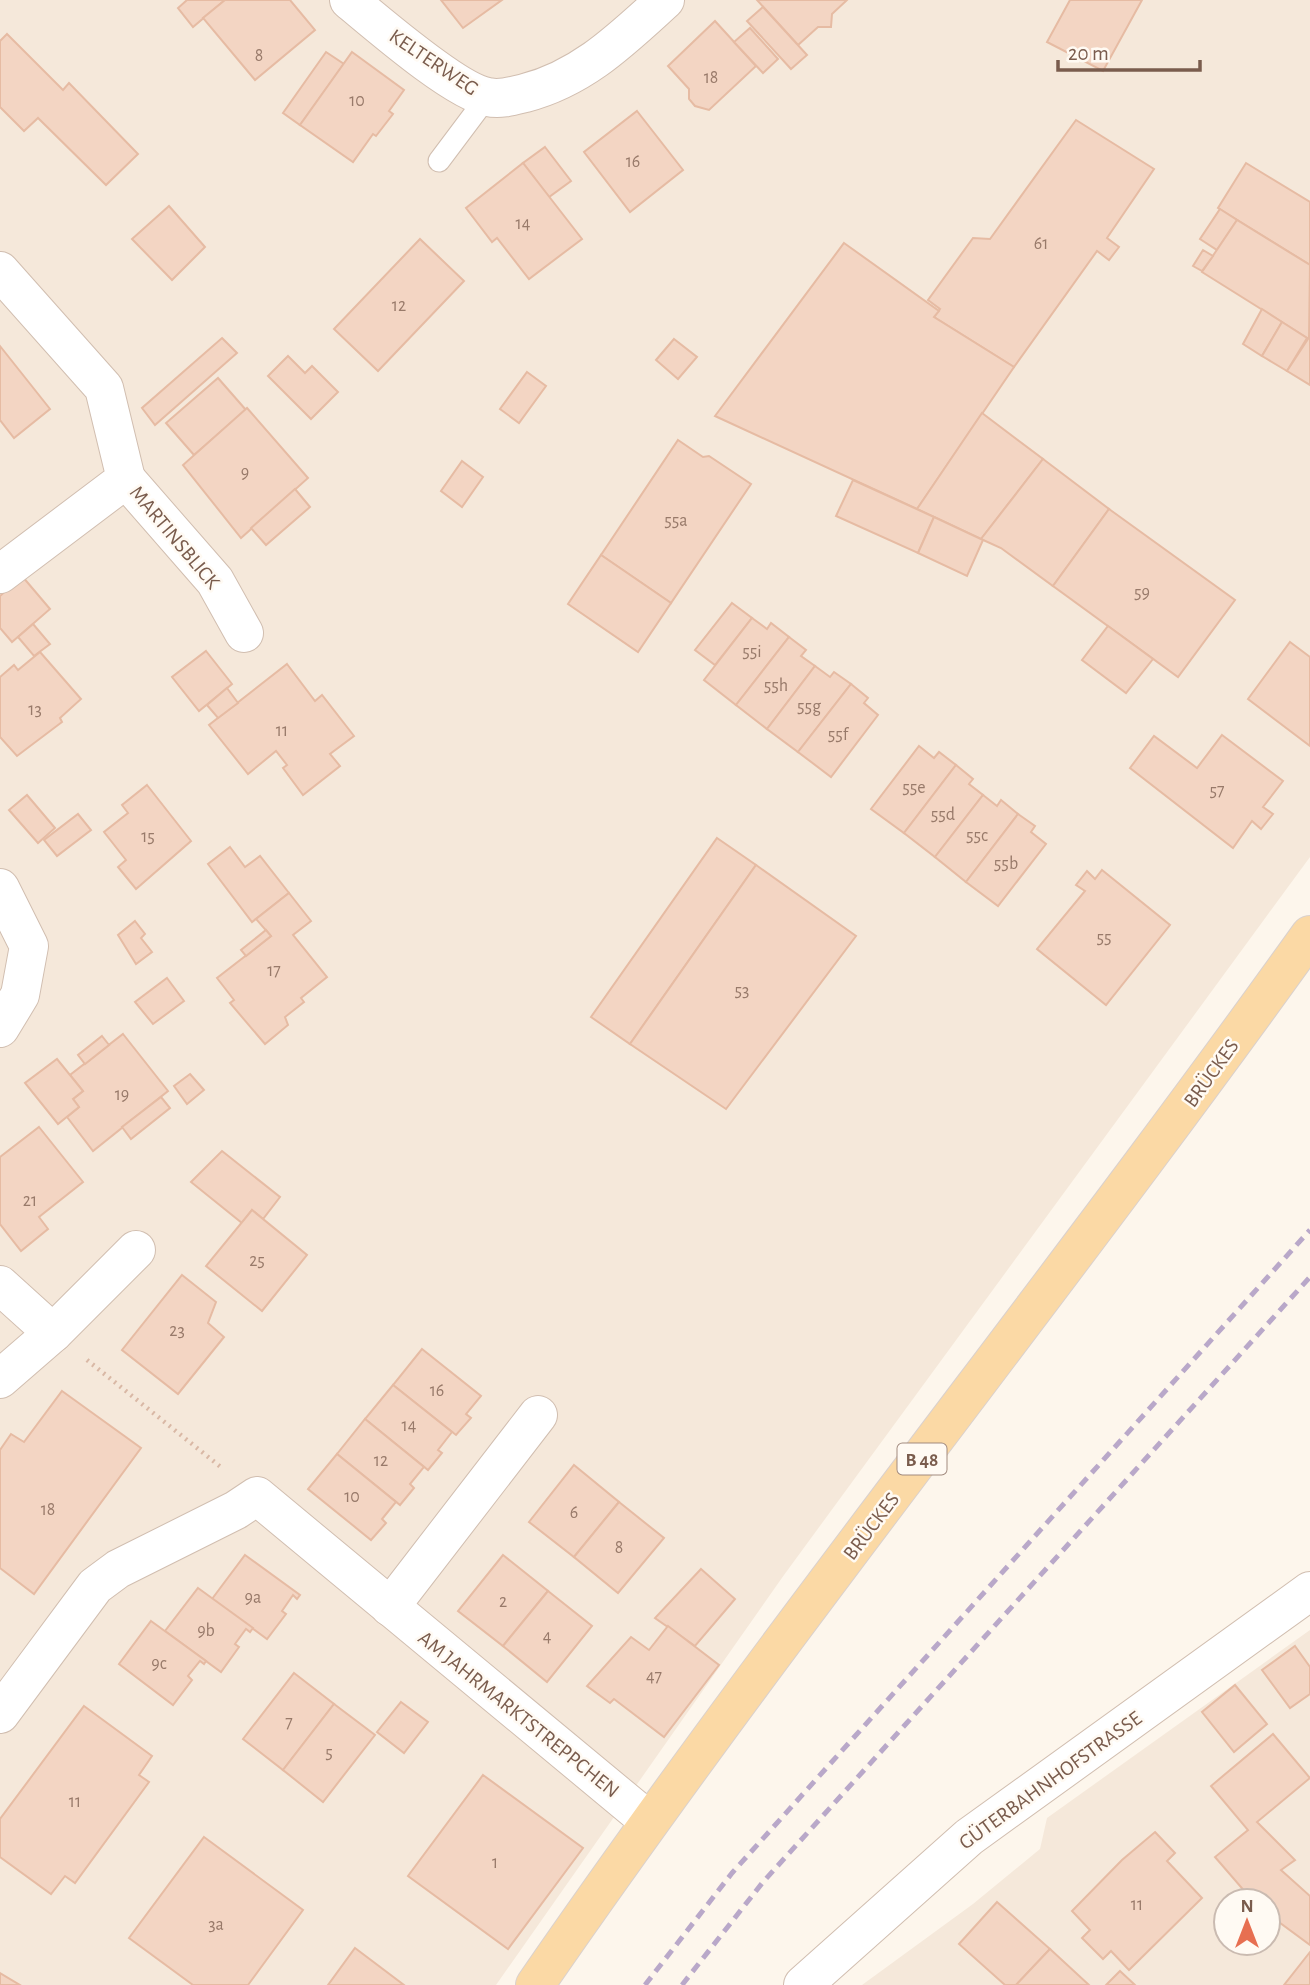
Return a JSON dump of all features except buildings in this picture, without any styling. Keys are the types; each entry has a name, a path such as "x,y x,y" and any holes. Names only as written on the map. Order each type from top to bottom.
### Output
{"main road":[{"name":"BRÜCKES","path":"535,1985 649,1821 1170,1130 1310,935"}],"street":[{"name":"KELTERWEG","path":"349,0 451,78 487,97 508,97 570,78 611,50 665,0"},
{"name":"MARTINSBLICK","path":"0,271 104,388 126,479 215,581 244,633"},
{"name":"MARTINSBLICK","path":"0,574 126,479"},
{"path":"0,888 29,946 20,995 0,1028"},
{"path":"0,1379 53,1333 136,1250"},
{"path":"0,1285 53,1333"},
{"path":"390,1607 538,1415"},
{"path":"0,1714 95,1586 118,1569 236,1510 257,1496"},
{"name":"AM JAHRMARKTSTREPPCHEN","path":"257,1496 649,1821"},
{"name":"GÜTERBAHNHOFSTRASSE","path":"803,1985 969,1837 1310,1591"}],"lane":[{"name":"KELTERWEG","path":"439,161 487,97"}],"path":[{"path":"53,1333 257,1496"}],"shaded area":[{"path":"0,0 1310,0 1310,857 784,1575 496,1985 0,1985"},
{"path":"1310,1630 1310,1985 862,1985 973,1904 1040,1849 1047,1818"}],"railway":[{"path":"645,1985 732,1873 1310,1230"},
{"path":"682,1985 763,1882 1310,1277"}]}
